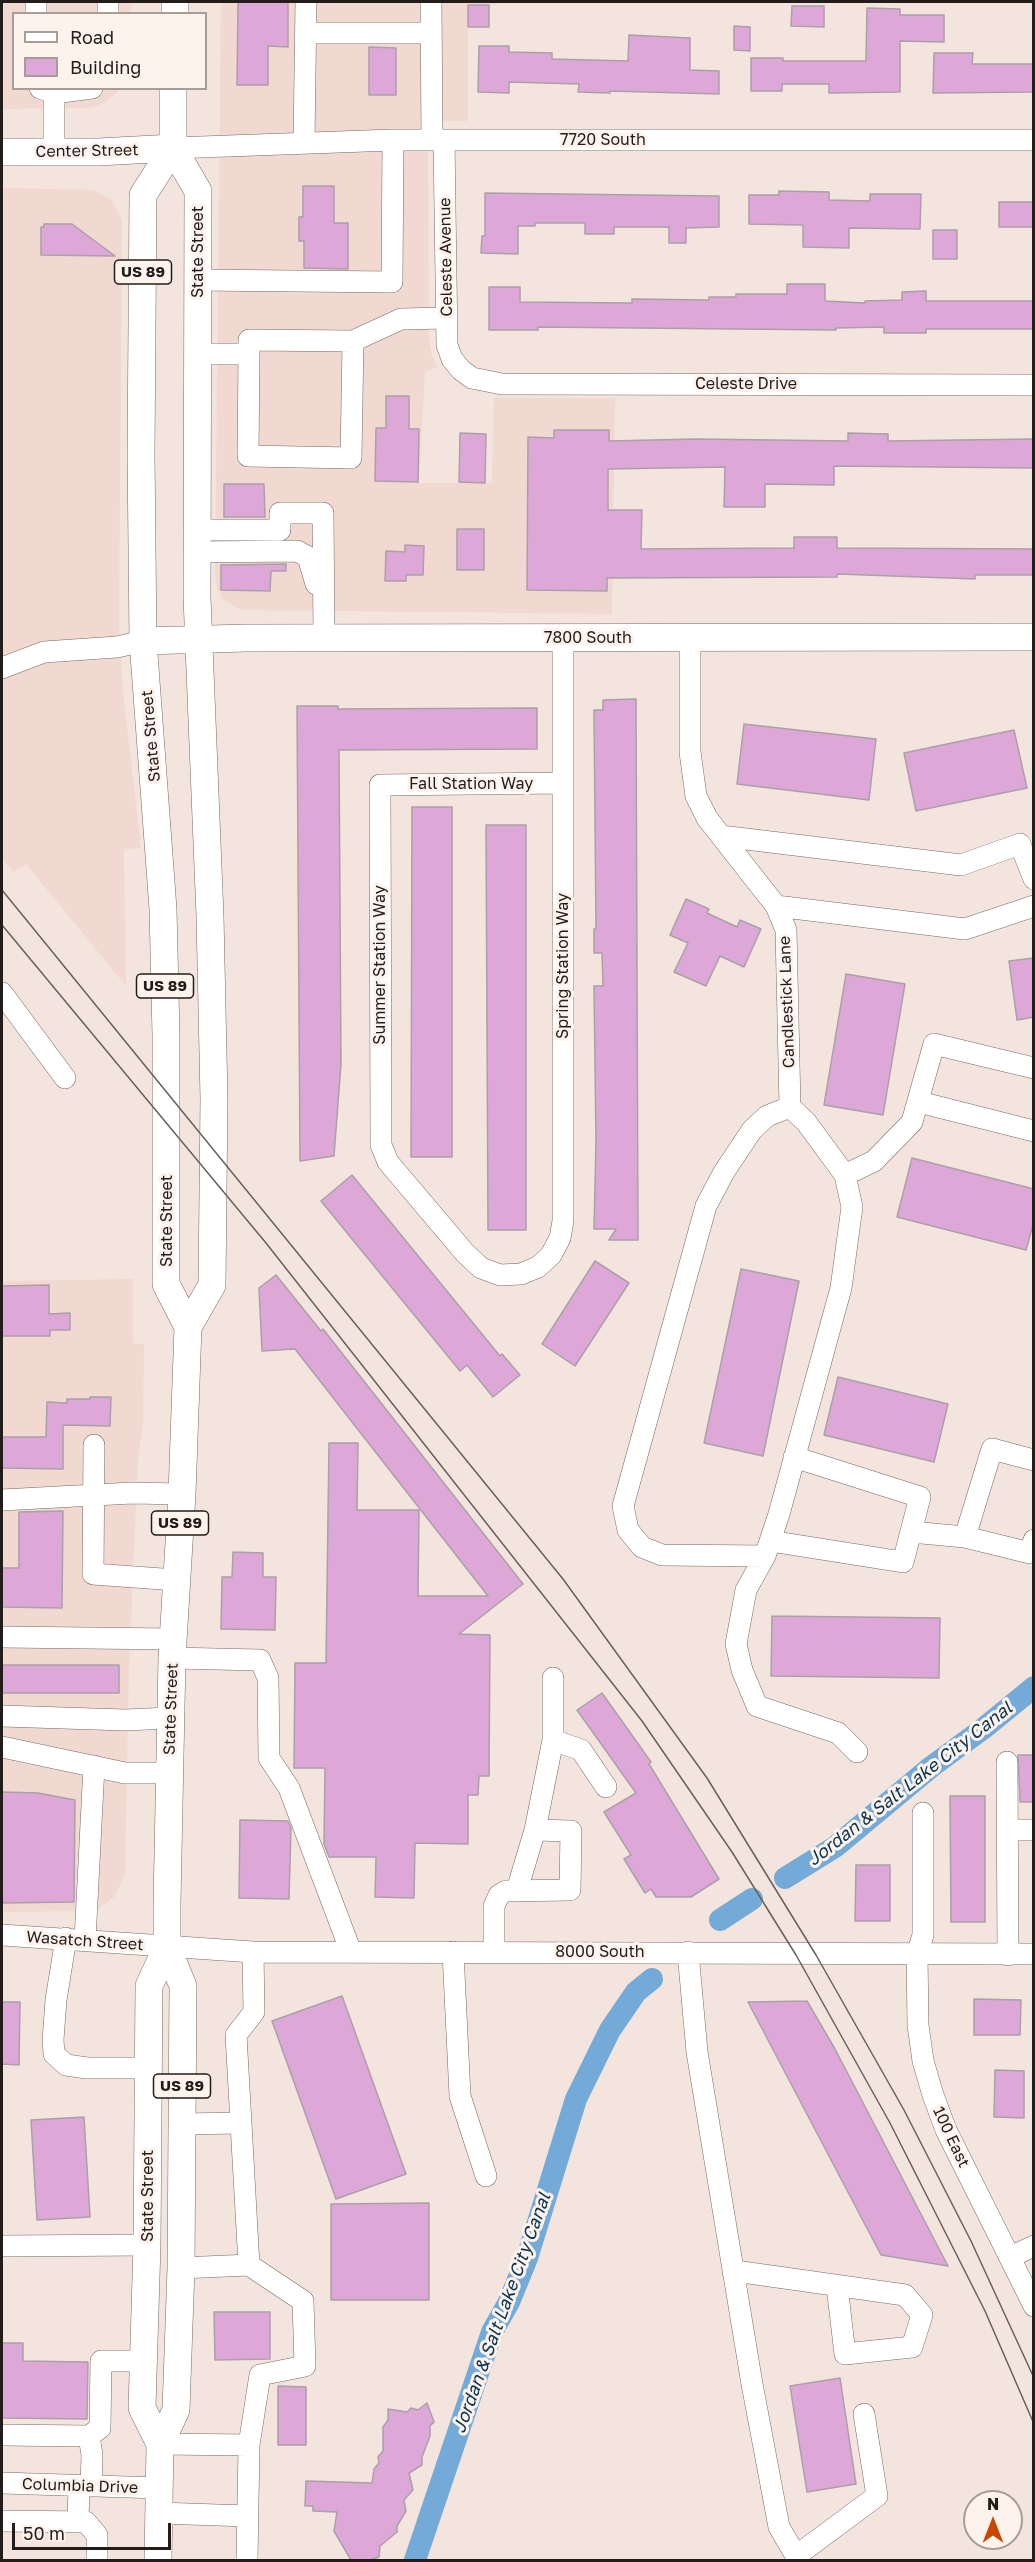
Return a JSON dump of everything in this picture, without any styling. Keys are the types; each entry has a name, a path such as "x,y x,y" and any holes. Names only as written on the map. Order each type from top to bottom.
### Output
{"main road":[{"path":"173,90 173,148"},
{"name":"Center Street","path":"2,152 173,148"},
{"name":"State Street","path":"158,2560 160,2444 176,2410 181,2268 183,1986 167,1947 170,1718 188,1327 166,1284 166,1047 163,909 143,641 141,454 143,195 173,148 198,191 198,639 210,916 214,1204 213,1286 188,1327"},
{"name":"7800 South","path":"143,641 324,638 1034,637"},
{"name":"State Street","path":"160,2444 142,2408 147,2245 149,1986 167,1947"}],"street":[{"path":"304,142 306,2"},
{"name":"Celeste Avenue","path":"431,2 447,345 452,359 461,370"},
{"path":"306,33 431,33"},
{"path":"54,152 47,91 62,90"},
{"path":"198,280 392,282 393,140"},
{"name":"7720 South","path":"173,148 393,140 1034,140"},
{"path":"353,341 351,458 248,456 249,340 353,341 401,319 446,318"},
{"path":"198,354 249,354"},
{"name":"Celeste Drive","path":"461,370 472,378 502,384 1034,384"},
{"path":"197,541 280,530 280,513 323,513 324,638"},
{"path":"197,541 297,550 308,557 313,578 323,598"},
{"name":"Spring Station Way","path":"381,1145 388,1162 465,1253 481,1268 500,1275 521,1274 538,1267 551,1255 560,1238 562,1221 563,638"},
{"name":"Candlestick Lane","path":"690,638 690,752 696,796 707,818 776,906 786,930 790,1107"},
{"path":"2,668 44,652 117,647 143,641"},
{"name":"Fall Station Way","path":"380,785 562,783"},
{"name":"Summer Station Way","path":"380,785 381,1145"},
{"path":"721,836 961,866 1020,844 1034,879"},
{"path":"776,906 965,930 1034,906"},
{"path":"2,993 65,1078"},
{"path":"845,1175 874,1161 912,1122 934,1044 1034,1068"},
{"path":"919,1102 1034,1131"},
{"path":"794,1457 920,1497 903,1563 768,1548 662,1555 642,1547 627,1530 624,1506 706,1206 724,1172 752,1130 767,1116 790,1107 806,1122 845,1175 852,1207 841,1288 768,1548 746,1590 736,1644 742,1670 757,1706 838,1733 857,1752"},
{"path":"94,1445 93,1574 176,1580"},
{"path":"965,1537 992,1449 1034,1460"},
{"path":"2,1500 94,1495 182,1494"},
{"path":"911,1532 965,1537 1030,1553 1034,1540"},
{"path":"2,1637 173,1648 260,1660 268,1678 269,1758 289,1788 351,1952"},
{"path":"517,1890 535,1830 553,1740 553,1678"},
{"path":"2,1716 125,1720 170,1718"},
{"path":"553,1740 581,1750 606,1787"},
{"path":"2,1747 125,1773 169,1773"},
{"path":"1008,1762 1008,1954"},
{"path":"94,1766 76,1939 55,2010 54,2054 66,2065 87,2068 149,2068"},
{"name":"100 East","path":"923,1813 923,1935 917,1954 918,2025 923,2061 946,2130 1034,2306"},
{"path":"494,1952 494,1906 499,1895 506,1890 570,1890 571,1831 535,1830"},
{"path":"1008,1830 1034,1830"},
{"name":"Wasatch Street","path":"2,1935 167,1947"},
{"name":"8000 South","path":"167,1947 253,1952 1034,1954"},
{"path":"249,2265 236,2035 254,2012 253,1952"},
{"path":"453,1952 460,2096 486,2176"},
{"path":"688,1952 697,2052 733,2272 779,2527 796,2556 877,2496 864,2414"},
{"path":"182,2124 241,2123"},
{"path":"2,2246 147,2245"},
{"path":"1010,2257 1034,2246"},
{"path":"181,2268 249,2265 303,2301 305,2366 260,2375 249,2445 246,2560"},
{"path":"733,2272 905,2295 922,2315 912,2347 845,2354 837,2286"},
{"path":"2,2435 89,2436 100,2428 101,2361 144,2361"},
{"path":"78,2522 93,2455 89,2436"},
{"path":"160,2444 249,2445"},
{"name":"Columbia Drive","path":"2,2483 85,2486 247,2516"},
{"path":"2,2521 86,2522 97,2535 97,2560"}],"shaded area":[{"path":"2,2 132,2 131,12 12,12 12,90 119,90 102,104 88,108 2,109"},
{"path":"221,2 496,2 496,5 468,5 468,121 428,121 429,340 432,355 438,367 425,372 419,483 492,483 494,398 615,398 612,614 248,610 239,609 224,600 217,589 215,576"},
{"path":"2,188 94,190 112,200 122,220 119,624 123,692 141,848 124,849 126,986 26,864 13,872 2,858"},
{"path":"133,1279 133,1343 144,1344 143,1423 138,1460 129,1664 125,1875 114,1897 94,1911 2,1912 2,1281"}],"building":[{"path":"238,2 288,2 288,47 268,46 268,85 237,85"},
{"path":"468,5 489,5 489,27 468,27"},
{"path":"792,6 824,6 824,27 791,26"},
{"path":"867,8 900,9 900,15 944,15 944,42 900,41 900,92 829,93 829,84 782,84 782,91 751,91 751,58 783,58 783,61 866,61"},
{"path":"734,26 750,27 750,51 734,50"},
{"path":"629,35 690,38 690,70 719,71 719,94 578,92 579,84 509,82 509,93 478,92 479,46 509,46 509,52 552,53 552,59 628,61"},
{"path":"369,47 396,48 396,95 369,95"},
{"path":"934,53 973,53 972,64 1034,64 1034,92 933,93"},
{"path":"303,186 334,186 334,223 348,223 348,269 304,268 304,241 299,241 299,217 303,217"},
{"path":"779,191 829,192 829,200 870,201 870,194 921,194 920,229 849,228 849,248 803,247 803,225 749,224 749,195 779,195"},
{"path":"485,193 719,196 719,227 686,228 686,243 669,243 669,227 614,227 614,234 585,234 585,223 535,223 535,226 518,226 518,254 481,253 482,236 485,236"},
{"path":"999,202 1034,202 1034,227 999,227"},
{"path":"44,224 72,224 115,256 41,255 41,227 44,227"},
{"path":"933,230 957,230 957,259 933,259"},
{"path":"787,284 825,284 825,301 865,303 865,301 902,300 902,292 926,291 926,301 1034,301 1034,329 926,329 926,333 884,333 884,327 836,328 836,330 538,327 538,330 489,330 489,287 520,287 520,302 632,303 632,299 709,300 709,297 736,297 736,294 787,294"},
{"path":"386,396 409,396 409,429 419,429 418,482 375,481 376,428 386,428"},
{"path":"554,430 609,430 609,441 697,439 848,441 848,433 888,434 888,441 1034,439 1034,468 834,466 834,485 765,484 765,507 724,507 725,467 608,469 608,510 642,510 641,549 794,548 794,537 837,537 837,548 1034,549 1034,575 975,575 975,579 837,574 837,577 607,578 607,591 527,590 528,437 554,438"},
{"path":"460,433 486,434 485,483 459,482"},
{"path":"224,484 264,484 265,517 224,517"},
{"path":"457,529 484,529 484,570 457,570"},
{"path":"405,545 424,546 423,575 406,575 406,581 385,581 386,551 405,552"},
{"path":"286,564 286,571 271,571 270,591 221,590 221,565"},
{"path":"636,699 638,1240 609,1240 616,1229 594,1229 596,1142 594,986 603,986 602,953 594,953 594,929 596,929 594,710 603,710 603,700"},
{"path":"297,706 338,706 338,709 537,708 537,749 339,750 341,1064 334,1156 300,1161"},
{"path":"744,724 876,739 869,800 737,784"},
{"path":"1014,730 1027,788 916,811 904,753"},
{"path":"412,807 452,807 452,1157 411,1157"},
{"path":"486,825 526,825 526,1230 488,1230"},
{"path":"686,899 709,909 707,913 737,927 740,920 761,929 744,967 720,956 706,986 674,972 688,943 670,935"},
{"path":"1034,958 1034,1017 1017,1020 1009,961"},
{"path":"846,974 905,984 883,1115 824,1105"},
{"path":"912,1158 1034,1189 1034,1221 1026,1250 897,1217"},
{"path":"352,1175 500,1356 502,1354 520,1375 493,1397 467,1365 460,1371 321,1201"},
{"path":"595,1261 629,1283 575,1366 542,1344"},
{"path":"741,1269 799,1281 763,1456 704,1443"},
{"path":"276,1275 321,1331 323,1329 523,1584 459,1634 490,1635 489,1776 479,1776 478,1795 468,1795 468,1844 415,1843 414,1898 375,1897 376,1857 329,1857 324,1844 325,1768 294,1768 295,1663 326,1663 329,1443 358,1443 357,1510 419,1510 418,1596 488,1596 295,1349 262,1351 259,1288"},
{"path":"49,1285 49,1314 70,1313 70,1330 50,1330 50,1336 2,1336 2,1286"},
{"path":"838,1377 948,1404 934,1462 824,1435"},
{"path":"90,1397 111,1397 110,1426 63,1425 63,1469 2,1468 2,1437 46,1437 47,1402 67,1403 67,1399 90,1399"},
{"path":"63,1511 62,1608 2,1607 2,1568 19,1568 19,1512"},
{"path":"233,1552 263,1553 263,1577 276,1577 275,1630 221,1629 222,1577 232,1577"},
{"path":"772,1616 940,1618 939,1678 771,1676"},
{"path":"2,1665 119,1665 119,1693 2,1693"},
{"path":"602,1693 651,1762 649,1764 719,1879 691,1897 656,1897 651,1889 645,1893 624,1859 631,1855 604,1812 636,1793 577,1710"},
{"path":"1018,1755 1034,1755 1034,1802 1020,1802"},
{"path":"2,1792 38,1793 75,1800 74,1902 2,1903"},
{"path":"950,1796 985,1796 985,1922 951,1922"},
{"path":"240,1820 288,1821 291,1828 289,1899 239,1898"},
{"path":"856,1865 890,1865 890,1921 855,1921"},
{"path":"342,1996 406,2174 336,2199 272,2021"},
{"path":"974,1999 1021,2000 1020,2035 974,2035"},
{"path":"807,2001 835,2049 948,2266 881,2255 748,2002"},
{"path":"2,2002 20,2002 19,2065 2,2064"},
{"path":"995,2070 1024,2071 1024,2118 994,2117"},
{"path":"84,2117 90,2217 37,2220 31,2120"},
{"path":"429,2203 429,2300 331,2300 331,2204"},
{"path":"214,2312 270,2312 270,2359 215,2360"},
{"path":"2,2343 23,2343 23,2361 88,2362 87,2419 2,2418"},
{"path":"840,2378 856,2484 807,2492 790,2386"},
{"path":"278,2386 306,2387 306,2445 278,2445"},
{"path":"427,2403 434,2422 430,2426 430,2436 422,2457 422,2465 409,2473 413,2490 404,2500 406,2511 397,2526 397,2532 380,2546 379,2557 370,2560 351,2560 334,2531 337,2512 313,2511 313,2506 305,2506 306,2481 372,2483 374,2469 379,2463 378,2457 383,2451 383,2427 388,2420 388,2409 407,2412 411,2408 418,2410"}],"waterway":[{"name":"Jordan & Salt Lake City Canal","path":"785,1878 835,1847 931,1767 1034,1687"},
{"name":"Jordan & Salt Lake City Canal","path":"720,1920 752,1899"},
{"name":"Jordan & Salt Lake City Canal","path":"415,2560 492,2332 509,2302 527,2258 576,2099 610,2030 636,1992 652,1979"}],"tram line":[{"path":"2,890 563,1579 707,1778 816,1955 904,2110 971,2241 1034,2378"},
{"path":"2,925 266,1243 642,1721 732,1852 796,1955 890,2123 985,2311 1034,2424"}]}
